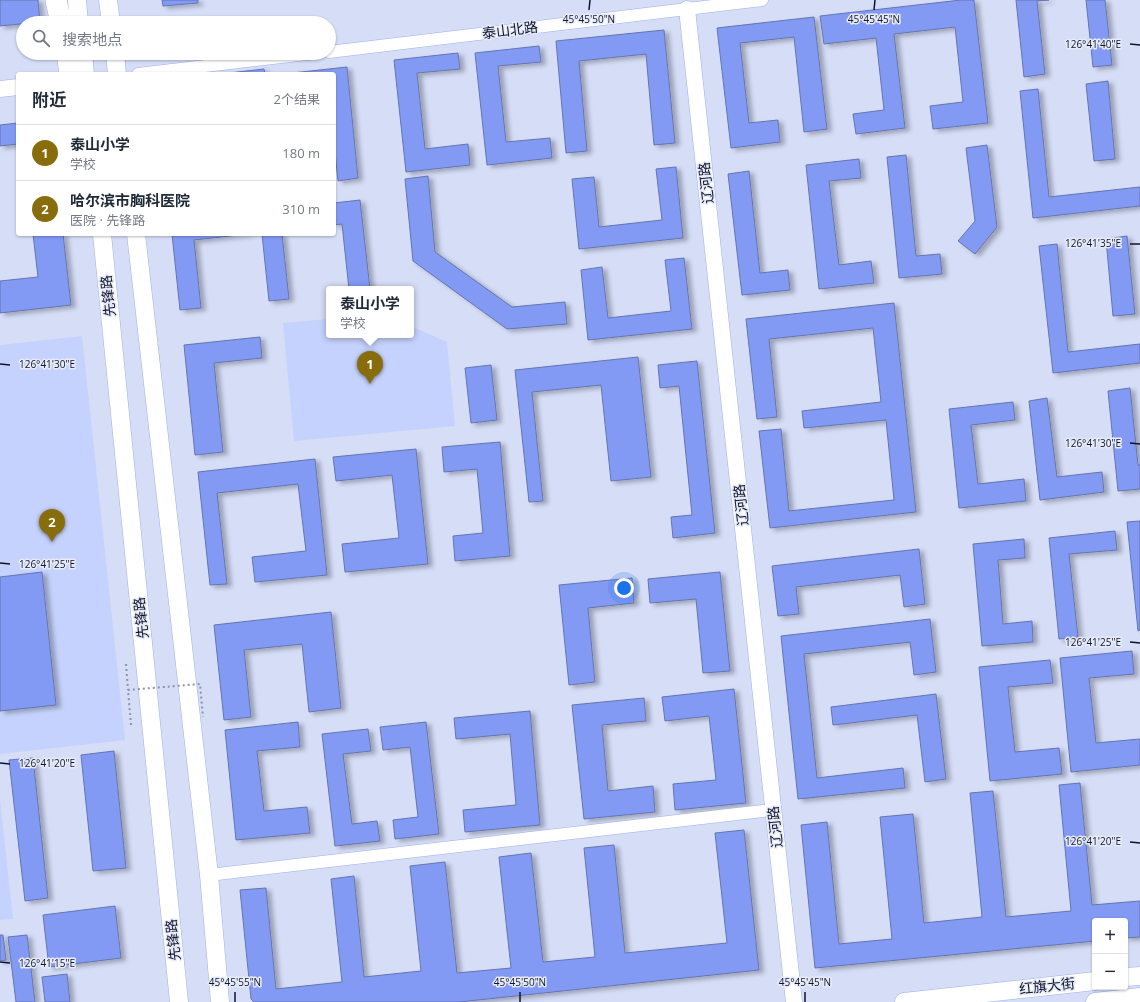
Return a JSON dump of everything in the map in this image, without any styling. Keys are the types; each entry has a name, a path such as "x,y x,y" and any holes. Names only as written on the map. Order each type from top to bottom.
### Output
{"highway":[{"path":"56,0 59,16"},
{"path":"68,60 70,72"}],"main road":[{"path":"77,0 78,16"},
{"path":"108,0 110,16"},
{"name":"辽河路","path":"682,10 702,225 763,811 785,1002"},
{"name":"辽河路","path":"682,10 794,1002"},
{"path":"84,60 85,72"},
{"path":"116,60 117,72"},
{"path":"0,89 16,88"},
{"name":"先锋路","path":"102,236 180,1002"},
{"path":"136,236 210,874 220,1002"},
{"path":"1128,977 1140,976"},
{"name":"红旗大街","path":"904,1002 1092,981"},
{"path":"1095,1002 1140,997"}],"street":[{"name":"泰山北路","path":"336,51 762,0"},
{"path":"155,72 257,60"},
{"path":"210,874 763,811"}],"path":[{"path":"126,664 131,725"},
{"path":"128,690 200,684 203,717"}],"shaded area":[{"path":"326,319 326,338 414,338 414,327 447,342 455,426 294,441 283,323"},
{"path":"82,336 125,740 0,754 0,345"},
{"path":"0,800 13,919 0,920"}],"building":[{"path":"0,0 38,0 39,16 16,16 16,24 0,26"},
{"path":"162,0 198,0 198,3 163,6"},
{"path":"961,0 974,0 988,123 933,129 930,106 963,102 955,27 894,34 905,128 856,134 853,114 884,110 876,38 824,44 820,16"},
{"path":"1016,0 1049,0 1037,1 1045,74 1024,77"},
{"path":"1086,0 1105,0 1112,65 1093,67"},
{"path":"814,17 827,129 804,132 794,37 740,43 749,123 778,120 780,142 731,148 717,28"},
{"path":"664,30 675,143 654,145 646,54 579,61 587,151 566,153 556,41"},
{"path":"539,46 541,62 498,66 506,142 550,138 552,158 487,165 475,53"},
{"path":"458,53 460,69 417,73 425,149 468,144 470,165 406,172 394,60"},
{"path":"347,67 358,178 338,181 336,162 336,72 301,72"},
{"path":"264,69 265,72 238,72"},
{"path":"1108,81 1115,159 1094,161 1086,84"},
{"path":"1038,89 1049,197 1140,187 1140,206 1033,218 1020,91"},
{"path":"16,123 16,144 0,146 0,125"},
{"path":"987,145 997,227 975,254 958,241 975,221 966,148"},
{"path":"906,155 916,256 940,254 942,274 899,278 887,157"},
{"path":"859,159 861,178 829,181 839,265 871,261 874,283 819,289 806,165"},
{"path":"676,167 683,238 579,249 572,179 594,177 599,227 662,220 656,169"},
{"path":"749,171 760,273 788,270 790,290 742,295 728,174"},
{"path":"428,176 435,252 512,307 565,302 567,324 507,329 413,261 405,179"},
{"path":"360,200 370,286 349,286 342,224 336,225 336,203"},
{"path":"33,236 63,236 71,305 0,313 0,281 38,277"},
{"path":"172,236 230,236 194,240 201,308 180,310"},
{"path":"262,236 282,236 289,299 269,301"},
{"path":"1127,236 1135,314 1113,316 1106,239"},
{"path":"1057,244 1068,352 1140,344 1140,363 1053,373 1039,246"},
{"path":"684,258 692,329 588,340 581,270 602,267 608,318 671,311 665,260"},
{"path":"894,303 916,512 770,528 759,431 781,429 789,511 894,500 886,420 804,428 802,411 881,402 873,328 769,339 777,417 757,419 746,319"},
{"path":"260,337 262,358 214,363 223,452 195,455 184,345"},
{"path":"638,357 651,477 611,481 601,385 532,392 543,501 529,502 515,370"},
{"path":"697,361 715,533 673,538 671,517 692,515 679,386 660,388 658,365"},
{"path":"491,365 497,420 471,423 465,368"},
{"path":"1130,388 1138,465 1140,465 1140,489 1118,491 1108,391"},
{"path":"1047,398 1057,477 1102,472 1104,492 1040,500 1029,401"},
{"path":"1013,402 1015,420 971,425 978,484 1024,479 1026,501 959,508 949,409"},
{"path":"500,442 510,556 455,561 453,536 483,533 477,469 444,472 442,447"},
{"path":"416,449 428,564 345,572 342,544 399,538 392,475 336,481 333,457"},
{"path":"315,459 327,575 255,582 252,557 306,551 298,484 217,493 227,584 210,585 198,472"},
{"path":"1140,521 1140,630 1138,631 1127,522"},
{"path":"1115,531 1117,550 1069,554 1078,637 1059,639 1049,538"},
{"path":"1024,539 1025,558 998,560 1003,624 1032,621 1033,642 982,646 973,544"},
{"path":"919,549 925,604 904,607 900,575 796,587 799,614 778,616 772,566"},
{"path":"42,572 56,705 0,711 0,577"},
{"path":"720,572 730,671 703,673 696,599 650,603 648,579"},
{"path":"632,578 634,603 588,608 595,682 569,685 559,585"},
{"path":"331,612 341,708 309,712 302,644 244,650 251,717 224,720 214,625"},
{"path":"930,619 936,672 914,675 910,642 804,654 817,778 903,768 905,788 798,799 781,636"},
{"path":"1132,651 1134,674 1089,678 1096,743 1140,739 1140,765 1071,772 1060,658"},
{"path":"1050,660 1053,683 1008,687 1015,752 1059,748 1062,774 990,781 979,667"},
{"path":"734,689 746,803 675,810 673,784 716,780 709,716 665,721 662,697"},
{"path":"936,694 946,779 925,782 917,715 833,725 831,707"},
{"path":"644,698 646,721 602,725 608,791 653,786 655,812 584,819 572,705"},
{"path":"530,711 540,825 465,832 463,810 516,805 510,734 456,739 454,718"},
{"path":"298,722 300,747 257,751 264,811 307,807 310,833 236,840 225,730"},
{"path":"426,722 439,834 395,839 393,820 418,817 410,747 383,750 380,727"},
{"path":"368,729 371,751 343,754 352,824 377,821 380,841 335,846 322,734"},
{"path":"114,751 126,868 93,871 81,755"},
{"path":"33,758 48,898 25,901 9,760"},
{"path":"1080,783 1092,905 1140,901 1140,937 1128,938 1128,918 1092,918 1092,941 815,968 801,825 827,822 839,944 892,939 880,817 913,814 924,923 982,917 970,793 993,791 1006,917 1071,911 1059,785"},
{"path":"744,830 759,970 459,1002 254,1002 251,999 240,890 266,888 276,989 342,982 331,879 354,876 364,977 421,971 410,866 445,862 457,973 511,968 499,857 531,853 543,962 595,957 584,848 614,845 625,953 727,943 715,833"},
{"path":"115,906 121,958 49,967 43,915"},
{"path":"0,935 3,935 6,960 0,961"},
{"path":"27,935 35,1002 16,1002 8,937"},
{"path":"67,974 70,1002 45,1002 42,977"}],"place":[{"name":"泰山小学","path":"370,384"},
{"name":"哈尔滨市胸科医院","path":"52,542"}]}
